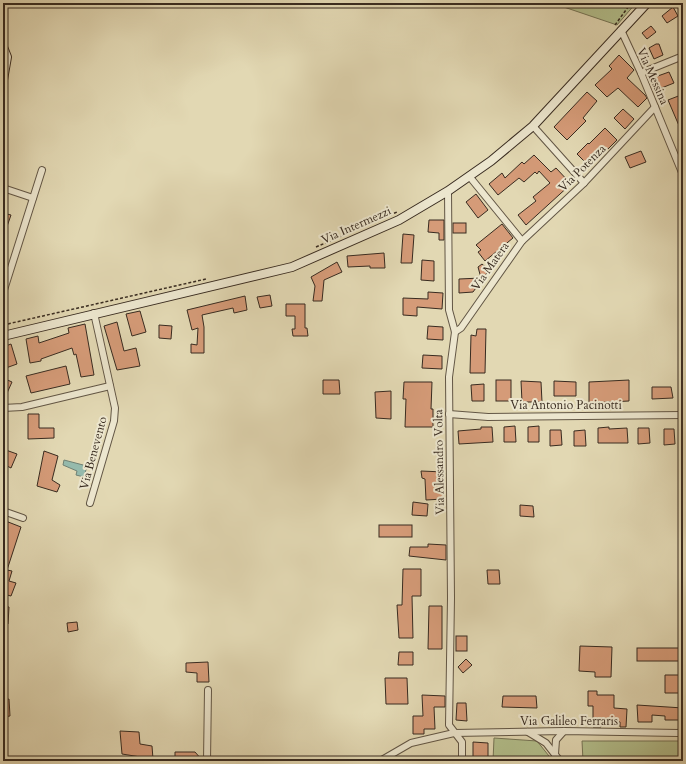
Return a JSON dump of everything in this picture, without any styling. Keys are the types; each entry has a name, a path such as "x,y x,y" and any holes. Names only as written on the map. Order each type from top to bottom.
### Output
{"street":[{"name":"Via Intermezzi","path":"3,336 94,313 292,267 399,220 448,191 491,161 533,126 617,29 647,3"},
{"name":"Via Messina","path":"617,29 641,73 683,175"},
{"path":"3,47 7,57 3,80"},
{"path":"641,73 683,56"},
{"name":"Via Potenza","path":"522,241 584,183 655,107"},
{"path":"533,126 584,183"},
{"path":"3,293 42,170"},
{"name":"Via Matera","path":"455,332 461,328 522,241 469,176"},
{"path":"3,188 33,198"},
{"name":"Via Alessandro Volta","path":"448,191 449,310 455,332 449,377 451,598 449,725 462,742 462,761"},
{"name":"Via Benevento","path":"90,503 114,421 115,408 94,313"},
{"path":"3,408 22,406 110,386"},
{"name":"Via Antonio Pacinotti","path":"449,414 488,417 683,415"},
{"path":"3,511 22,518"},
{"path":"207,761 208,690"},
{"path":"526,731 546,743 560,761"},
{"name":"Via Galileo Ferraris","path":"454,733 526,731 678,733 683,731"},
{"path":"550,731 556,740"},
{"path":"546,743 550,731"},
{"path":"555,754 556,740 564,731"},
{"path":"380,761 411,743 454,733"}],"path":[{"path":"617,29 631,3"},
{"path":"311,250 354,229 403,209"},
{"path":"3,325 206,279"}],"green space":[{"path":"552,3 636,3 617,25"},
{"path":"494,738 537,741 553,761 493,761"},
{"path":"582,741 683,741 683,761 583,761"}],"shaded area":[{"path":"64,460 87,466 84,477 76,475 77,471 63,465"}],"building":[{"path":"673,7 678,16 667,23 662,16"},
{"path":"651,26 656,32 647,39 642,33"},
{"path":"659,44 663,55 654,59 649,48"},
{"path":"619,55 634,70 627,78 647,98 638,107 618,88 607,97 595,85 612,69 609,66"},
{"path":"669,72 674,83 659,89 655,77"},
{"path":"587,92 597,101 583,118 586,121 567,140 554,127"},
{"path":"681,95 683,99 683,135 668,100"},
{"path":"623,109 634,119 625,129 614,118"},
{"path":"605,128 617,140 608,149 606,148 589,166 577,154"},
{"path":"641,151 646,162 630,168 625,157"},
{"path":"534,155 551,172 556,168 571,184 526,225 518,215 536,201 533,197 550,183 539,171 537,174 535,172 524,182 519,178 498,195 489,184 502,173 505,178 522,162 524,164"},
{"path":"476,194 488,210 478,218 466,202"},
{"path":"3,213 11,215 4,235 3,235"},
{"path":"429,220 444,220 444,240 439,240 439,233 428,232"},
{"path":"453,223 466,223 466,233 453,233"},
{"path":"502,224 513,238 485,261 478,252 481,250 476,245"},
{"path":"403,234 414,235 412,263 401,263"},
{"path":"384,253 385,268 370,268 370,266 348,267 347,256"},
{"path":"422,260 434,261 434,281 421,280"},
{"path":"337,262 342,272 324,280 322,301 313,301 315,286 311,277"},
{"path":"482,264 489,270 473,292 459,293 459,279 481,278 478,267"},
{"path":"428,292 443,293 442,309 417,307 417,316 403,315 403,298 428,299"},
{"path":"270,295 272,306 260,308 257,297"},
{"path":"245,296 247,310 234,313 233,308 202,315 204,327 204,353 191,353 191,344 197,345 198,328 192,330 187,310"},
{"path":"286,304 305,304 305,328 307,328 308,336 293,336 292,329 295,329 295,316 286,316"},
{"path":"140,311 146,332 132,336 126,314"},
{"path":"117,322 124,351 136,348 140,366 117,370 104,326"},
{"path":"85,324 94,375 81,377 76,354 74,355 72,348 41,359 41,361 30,363 26,339 38,336 39,343 69,333 68,328"},
{"path":"159,325 172,326 171,339 159,338"},
{"path":"428,326 443,327 443,340 427,339"},
{"path":"477,329 486,329 485,373 470,373 471,335 476,336"},
{"path":"11,344 17,364 3,369 3,347"},
{"path":"423,355 442,356 442,369 422,368"},
{"path":"66,366 70,384 31,393 26,376"},
{"path":"3,378 12,382 3,402"},
{"path":"323,380 339,380 340,394 323,394"},
{"path":"496,380 511,380 511,401 496,401"},
{"path":"629,380 629,401 589,403 589,382"},
{"path":"521,381 541,382 542,402 522,402"},
{"path":"554,381 576,382 576,396 554,396"},
{"path":"404,382 432,382 431,409 433,409 433,427 405,427 406,399 403,399"},
{"path":"484,384 484,401 472,401 471,385"},
{"path":"652,387 671,387 673,398 652,399"},
{"path":"391,391 391,419 376,418 375,392"},
{"path":"28,414 39,414 39,428 54,428 54,438 28,439"},
{"path":"515,426 516,442 504,442 504,427"},
{"path":"539,426 539,442 528,442 528,427"},
{"path":"481,427 492,427 493,442 459,444 458,431 481,429"},
{"path":"609,427 609,429 627,428 628,443 598,443 598,428"},
{"path":"638,428 649,428 650,443 638,444"},
{"path":"664,429 674,429 675,444 664,445"},
{"path":"550,430 561,430 562,445 550,446"},
{"path":"585,430 586,446 574,446 574,431"},
{"path":"3,449 17,454 11,468 3,464"},
{"path":"44,451 58,456 52,480 60,485 57,492 37,486"},
{"path":"421,471 444,472 443,499 426,500 425,479 422,478"},
{"path":"413,502 428,504 427,516 412,515"},
{"path":"520,505 533,506 534,517 520,516"},
{"path":"3,520 21,527 7,570 12,571 9,581 16,583 11,596 3,594"},
{"path":"379,525 412,525 412,537 379,537"},
{"path":"428,544 446,545 446,560 409,556 410,547 428,547"},
{"path":"403,569 421,569 421,596 412,596 413,638 399,638 397,605 402,605"},
{"path":"487,570 499,570 500,584 488,584"},
{"path":"3,606 9,607 8,624 3,624"},
{"path":"429,606 442,606 442,649 428,649"},
{"path":"77,622 78,630 68,632 67,623"},
{"path":"456,636 467,636 467,651 456,651"},
{"path":"580,646 612,647 611,677 595,677 595,672 579,671"},
{"path":"637,648 683,648 683,661 637,661"},
{"path":"399,652 413,652 413,665 398,665"},
{"path":"466,659 472,665 463,673 458,667"},
{"path":"208,662 209,682 197,682 197,673 186,672 186,663"},
{"path":"665,675 680,675 679,693 665,693"},
{"path":"385,678 407,678 408,704 386,704"},
{"path":"588,691 597,691 597,695 614,695 614,708 627,709 626,727 620,727 620,722 601,722 601,727 593,727 593,706 588,706"},
{"path":"422,695 445,696 445,707 434,707 435,729 424,729 424,734 413,734 413,716 423,716"},
{"path":"503,696 536,696 537,708 502,707"},
{"path":"9,699 10,716 3,717 3,700"},
{"path":"457,703 466,703 467,721 456,720"},
{"path":"637,705 683,708 683,720 665,720 665,716 652,715 652,722 638,722"},
{"path":"120,731 139,732 140,744 152,746 153,759 122,754"},
{"path":"473,742 488,743 488,761 473,761"},
{"path":"175,752 195,752 203,761 175,761"}]}
